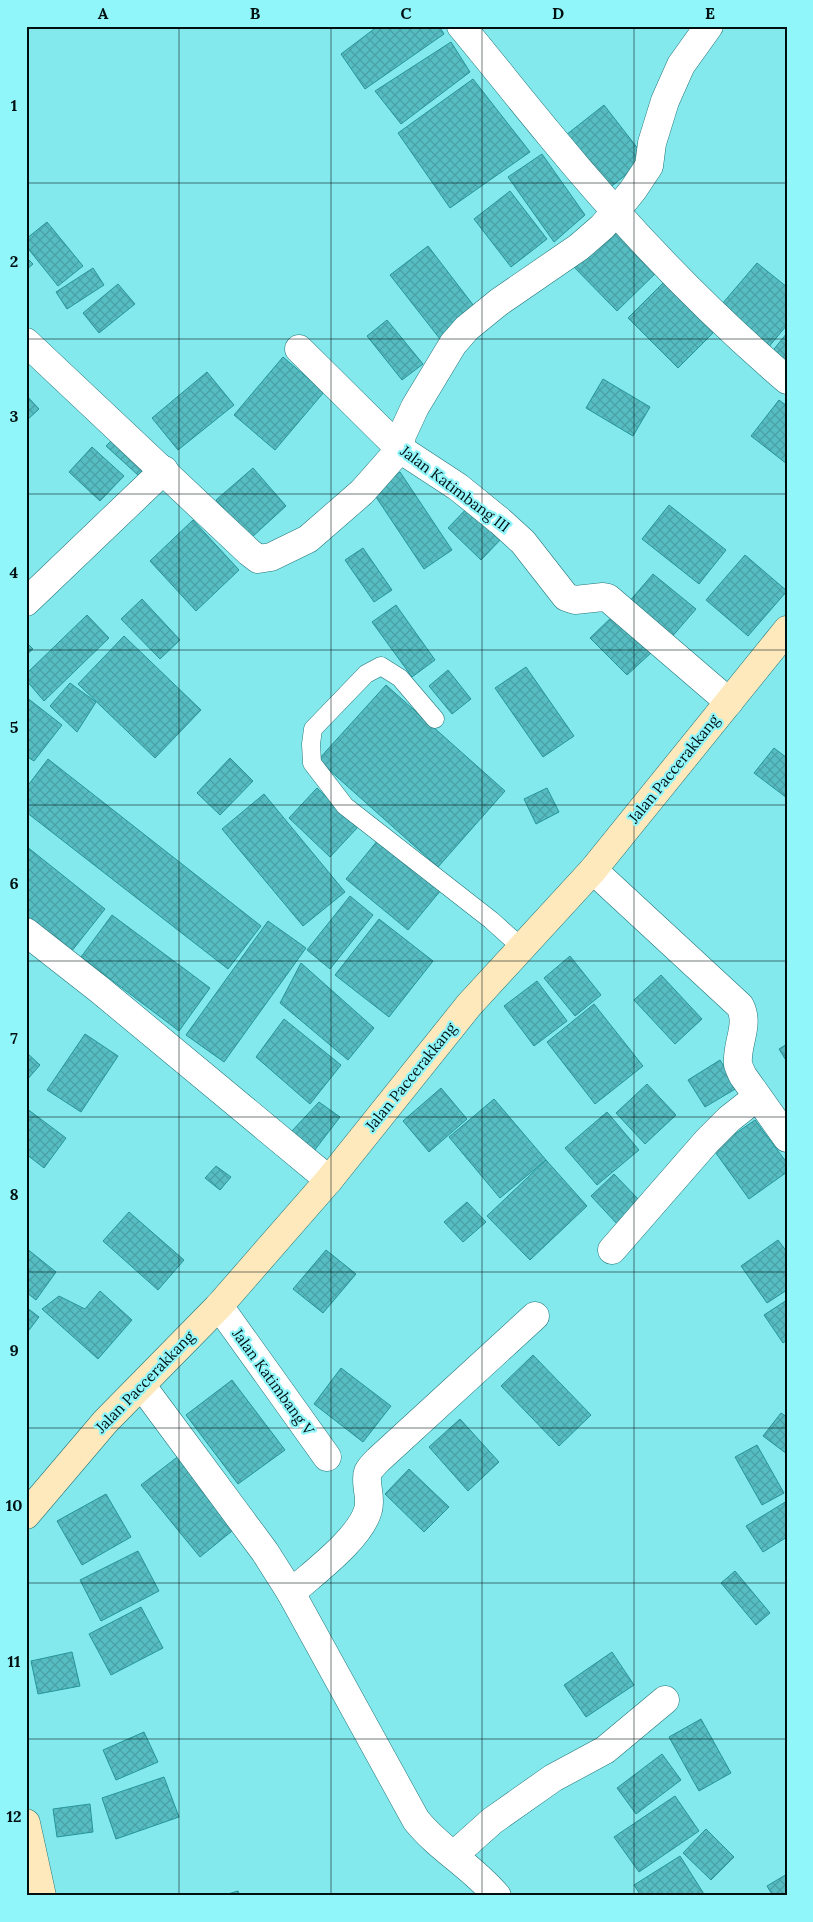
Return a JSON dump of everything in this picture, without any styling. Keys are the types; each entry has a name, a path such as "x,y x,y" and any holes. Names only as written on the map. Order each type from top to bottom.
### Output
{"main road":[{"name":"Jalan Paccerakkang","path":"26,1515 105,1422 219,1306 329,1180 469,1005 593,870 729,702 784,640"},
{"path":"26,1823 42,1896"}],"street":[{"path":"461,26 550,136 616,211 709,310 787,380"},
{"path":"26,342 258,559 264,559 308,539 362,492 400,449 402,435 415,407 453,344 468,328 499,302 578,247 602,227 633,190 649,166 652,143 665,101 681,65 709,26"},
{"name":"Jalan Katimbang III","path":"300,350 400,449 458,487 523,542 566,597 575,600 603,596 608,598 729,702"},
{"path":"26,602 164,470"},
{"path":"593,870 740,1006 744,1013 744,1022 738,1065 743,1076 770,1103 787,1138"},
{"path":"26,932 100,990 329,1180"},
{"path":"612,1250 729,1118 770,1103"},
{"name":"Jalan Katimbang V","path":"219,1306 327,1457"},
{"path":"291,1593 347,1543 361,1525 368,1511 371,1498 368,1472 378,1460 535,1316"},
{"path":"142,1386 265,1552 291,1593 408,1808 426,1832 478,1875 497,1896"},
{"path":"454,1855 492,1821 553,1778 605,1750 665,1700"}],"lane":[{"path":"435,719 400,678 380,666 366,674 313,728 311,744 312,763 345,806 490,920 521,947"}],"building":[{"path":"378,26 439,26 444,34 365,89 341,54"},
{"path":"451,42 470,72 401,124 375,91"},
{"path":"473,79 530,152 450,208 398,133"},
{"path":"604,105 646,159 608,189 566,135"},
{"path":"542,154 585,215 554,242 508,177"},
{"path":"510,191 547,239 511,267 474,219"},
{"path":"47,222 83,266 58,286 26,246 26,239"},
{"path":"616,226 660,269 617,311 571,264"},
{"path":"428,246 477,310 440,339 390,275"},
{"path":"26,257 33,264 26,270"},
{"path":"757,263 787,287 787,325 767,349 722,304"},
{"path":"93,268 104,285 67,309 56,292"},
{"path":"665,281 716,330 678,368 628,318"},
{"path":"118,284 135,304 99,333 83,313"},
{"path":"387,320 423,364 402,380 367,336"},
{"path":"787,333 787,368 770,354"},
{"path":"283,357 324,392 275,450 234,415"},
{"path":"207,372 234,405 178,450 152,418"},
{"path":"603,379 650,407 633,436 586,408"},
{"path":"26,395 39,409 26,421"},
{"path":"779,400 787,406 787,464 751,436"},
{"path":"118,434 151,464 139,476 106,446"},
{"path":"92,447 124,476 100,501 69,472"},
{"path":"253,468 286,506 251,538 216,500"},
{"path":"400,472 452,550 424,569 372,491"},
{"path":"471,504 504,536 481,560 448,528"},
{"path":"669,505 726,550 699,584 642,539"},
{"path":"193,520 239,570 196,611 150,561"},
{"path":"363,548 392,590 374,602 345,560"},
{"path":"745,555 787,591 748,636 706,600"},
{"path":"653,574 696,609 670,639 628,603"},
{"path":"142,599 180,640 160,659 121,619"},
{"path":"396,605 435,660 412,677 372,622"},
{"path":"615,614 652,652 627,675 590,638"},
{"path":"87,615 109,638 44,701 26,680 26,674"},
{"path":"124,636 201,710 155,758 78,684"},
{"path":"26,642 33,649 26,655"},
{"path":"526,667 574,736 543,757 495,688"},
{"path":"448,670 471,699 452,714 429,686"},
{"path":"70,683 96,702 77,732 50,706"},
{"path":"386,685 505,791 438,867 318,760"},
{"path":"26,697 62,725 34,761 26,756"},
{"path":"774,748 787,758 787,798 754,773"},
{"path":"230,758 253,781 220,815 197,793"},
{"path":"48,759 261,926 228,969 26,812 26,788"},
{"path":"317,788 358,827 330,857 289,818"},
{"path":"547,788 559,812 536,824 524,799"},
{"path":"264,794 345,892 303,926 222,829"},
{"path":"378,840 441,890 408,930 346,879"},
{"path":"26,846 105,909 71,952 26,915"},
{"path":"350,896 373,915 330,969 307,950"},
{"path":"112,915 210,988 179,1031 81,957"},
{"path":"379,919 433,961 389,1017 335,975"},
{"path":"268,921 306,948 224,1062 186,1035"},
{"path":"570,956 601,995 575,1016 544,978"},
{"path":"301,963 374,1028 348,1060 280,1003"},
{"path":"661,975 702,1019 675,1044 634,1000"},
{"path":"537,981 567,1021 534,1046 504,1006"},
{"path":"594,1004 643,1066 595,1104 547,1042"},
{"path":"284,1019 341,1065 310,1104 256,1057"},
{"path":"85,1034 118,1056 81,1112 47,1090"},
{"path":"787,1044 787,1062 779,1049"},
{"path":"26,1052 40,1065 26,1081"},
{"path":"720,1060 737,1088 705,1107 688,1080"},
{"path":"647,1084 676,1115 645,1144 616,1113"},
{"path":"441,1088 467,1119 429,1152 403,1121"},
{"path":"494,1099 546,1160 500,1198 449,1137"},
{"path":"319,1102 340,1117 314,1151 291,1132"},
{"path":"26,1108 66,1138 44,1168 26,1154"},
{"path":"607,1112 639,1150 597,1185 565,1148"},
{"path":"755,1120 787,1163 787,1172 749,1199 713,1149"},
{"path":"546,1160 587,1206 530,1260 487,1216"},
{"path":"216,1166 231,1177 220,1190 205,1178"},
{"path":"614,1174 642,1203 618,1225 591,1196"},
{"path":"467,1202 486,1222 463,1242 444,1222"},
{"path":"129,1212 184,1260 158,1290 103,1241"},
{"path":"778,1240 787,1252 787,1290 767,1303 741,1266"},
{"path":"26,1248 56,1272 36,1300 26,1292"},
{"path":"326,1250 356,1274 323,1313 293,1289"},
{"path":"100,1291 132,1320 98,1359 42,1309 59,1296 85,1309"},
{"path":"787,1300 787,1340 783,1343 764,1315"},
{"path":"26,1307 39,1317 26,1334"},
{"path":"533,1355 591,1415 559,1446 501,1386"},
{"path":"341,1368 391,1406 363,1442 314,1404"},
{"path":"232,1380 285,1450 238,1484 186,1415"},
{"path":"781,1413 787,1417 787,1454 763,1436"},
{"path":"460,1419 499,1462 468,1491 429,1447"},
{"path":"757,1445 784,1493 762,1505 735,1457"},
{"path":"180,1455 237,1527 200,1557 141,1485"},
{"path":"409,1469 449,1507 424,1532 385,1494"},
{"path":"106,1494 131,1537 82,1565 57,1521"},
{"path":"787,1501 787,1537 763,1552 746,1526"},
{"path":"138,1551 159,1591 101,1621 80,1580"},
{"path":"735,1571 770,1613 756,1625 721,1583"},
{"path":"141,1607 163,1648 111,1675 89,1634"},
{"path":"72,1652 80,1686 38,1694 31,1661"},
{"path":"612,1652 634,1685 586,1717 564,1685"},
{"path":"701,1719 731,1773 699,1791 669,1737"},
{"path":"144,1732 158,1762 116,1780 103,1750"},
{"path":"662,1754 681,1780 636,1814 617,1788"},
{"path":"164,1777 179,1817 116,1839 102,1798"},
{"path":"675,1796 699,1831 639,1872 614,1837"},
{"path":"90,1804 93,1832 57,1837 53,1809"},
{"path":"706,1829 734,1857 711,1880 683,1853"},
{"path":"680,1856 704,1894 701,1896 641,1896 634,1885"},
{"path":"787,1874 787,1896 773,1896 767,1886"},
{"path":"238,1891 240,1896 221,1896"}]}
